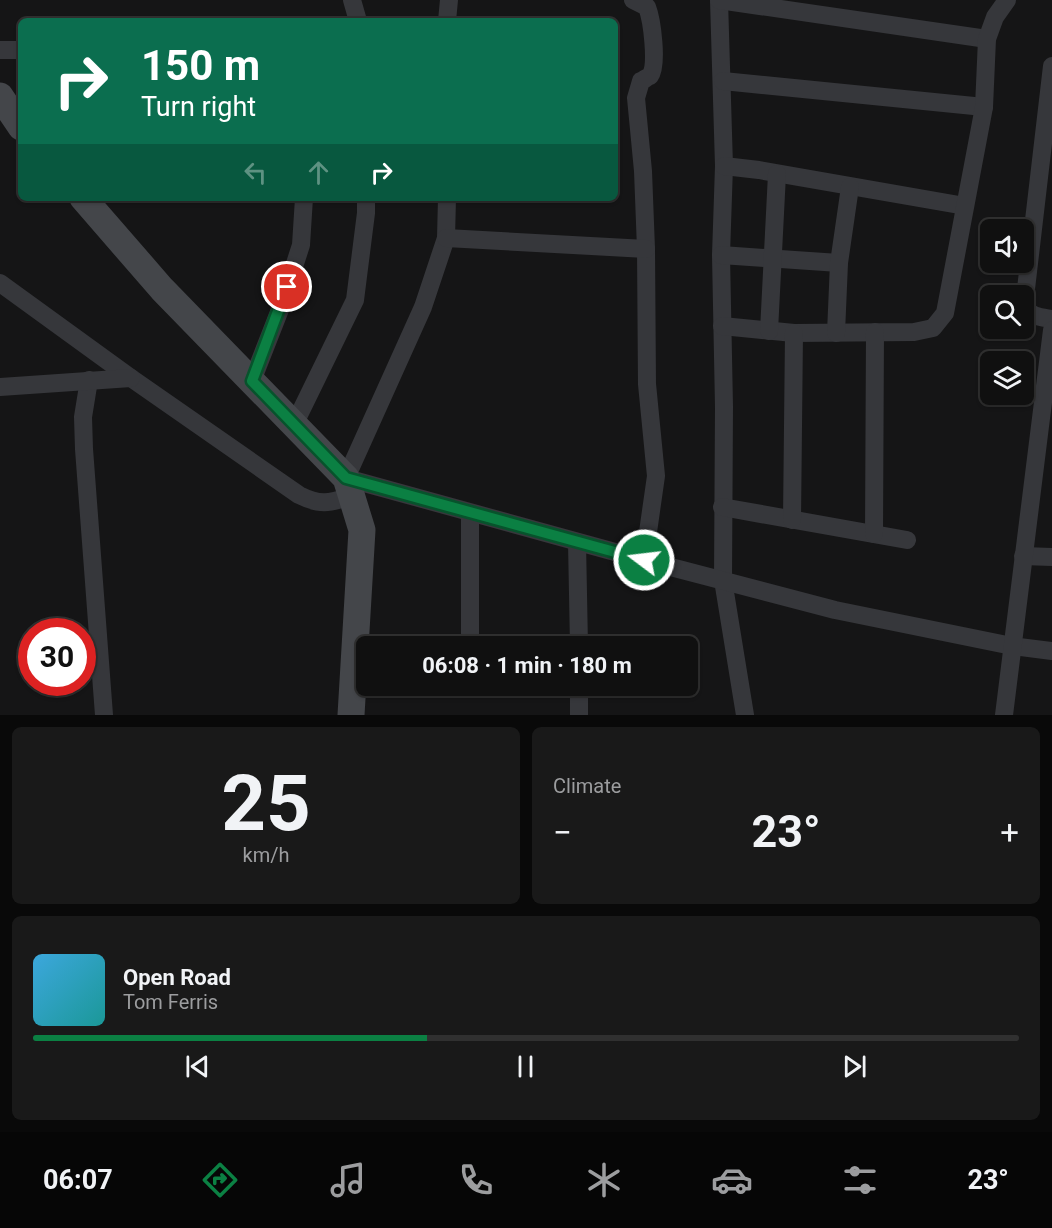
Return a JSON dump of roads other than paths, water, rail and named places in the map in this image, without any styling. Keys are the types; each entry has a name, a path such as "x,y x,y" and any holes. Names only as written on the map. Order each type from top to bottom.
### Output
{"street":[{"path":"352,0 357,18"},
{"path":"447,18 449,0"},
{"path":"633,0 647,8 652,20 653,67 649,76 641,81 636,98 643,171 647,384 656,476 644,560"},
{"path":"744,715 723,580 724,166 719,0 987,39"},
{"path":"722,326 794,333 914,332 933,328 945,313 984,107 987,39 995,17 1007,0"},
{"path":"0,50 18,50"},
{"path":"1052,66 1047,163 1024,306 1036,317 1052,319"},
{"path":"723,81 984,107"},
{"path":"0,96 18,123"},
{"path":"724,166 965,206"},
{"path":"769,331 777,174"},
{"path":"836,333 839,263 849,186"},
{"path":"86,201 162,289 294,425 349,487 362,530 361,636"},
{"path":"252,381 301,245 304,201"},
{"path":"294,425 355,300 366,201"},
{"path":"0,283 299,495 311,501 327,503 349,487 423,307 446,238 447,201"},
{"path":"446,238 646,249"},
{"path":"722,255 839,263"},
{"path":"1004,715 1023,556 1043,472 1052,330"},
{"path":"874,534 875,332"},
{"path":"792,520 794,333"},
{"path":"0,387 131,378"},
{"path":"89,380 84,417 84,449 104,715"},
{"path":"349,487 470,513 835,610 1012,646 1052,651"},
{"path":"722,507 907,540"},
{"path":"470,513 471,636"},
{"path":"577,542 579,636"},
{"path":"1023,556 1052,557"},
{"path":"351,715 356,691"},
{"path":"579,696 579,715"}]}
